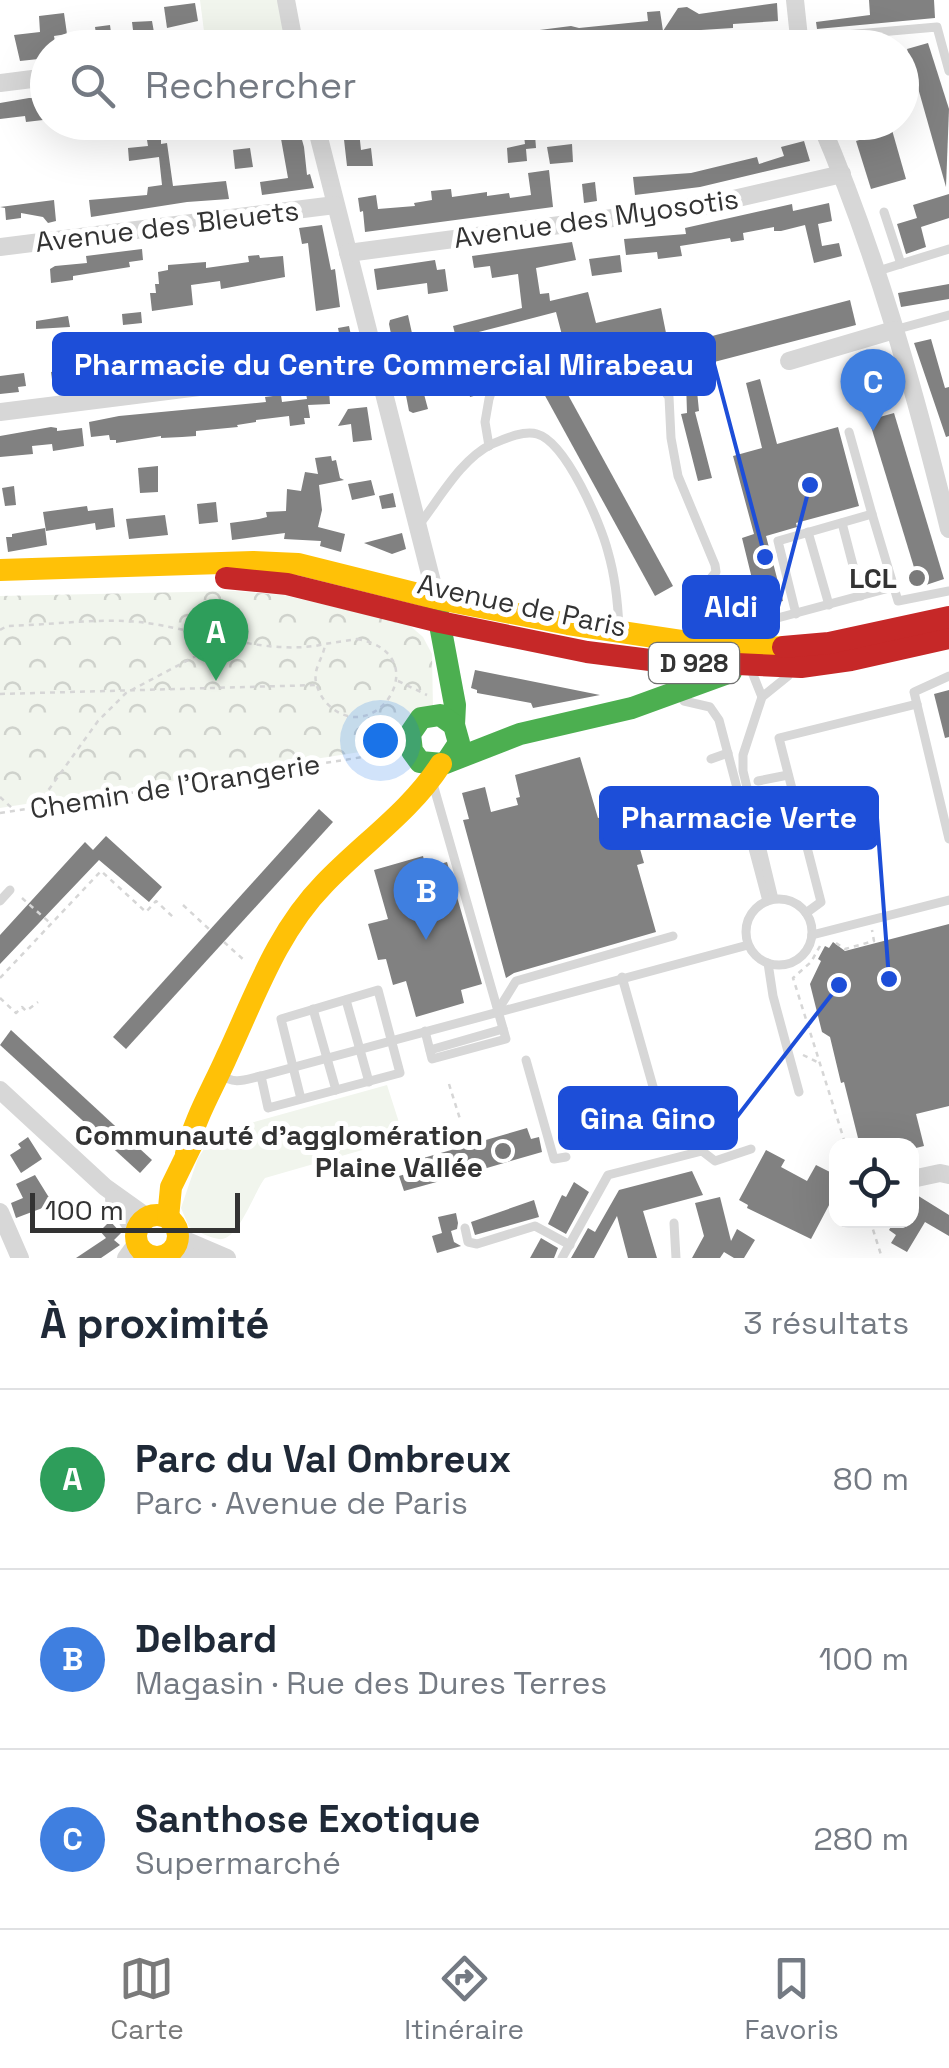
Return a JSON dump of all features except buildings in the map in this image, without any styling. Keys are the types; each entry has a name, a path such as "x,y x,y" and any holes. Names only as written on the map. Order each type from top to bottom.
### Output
{"main road":[{"name":"Avenue de Paris","path":"0,570 298,564 434,598 801,667 851,660 948,633"},
{"name":"Avenue de Paris","path":"0,584 222,578 322,591 440,622 587,652 650,660 750,655 829,643 948,633"},
{"path":"430,763 409,734 415,722 426,715 444,714 455,706 434,598"},
{"path":"440,622 462,614 612,644 669,641"},
{"path":"430,763 520,734 632,708 750,655"},
{"path":"224,1076 260,976 306,904 410,802 430,763 458,742 444,714"},
{"path":"150,1244 172,1184 270,983 278,948"}],"street":[{"path":"286,0 289,30"},
{"path":"795,0 798,30"},
{"path":"0,83 30,79"},
{"path":"319,140 434,598"},
{"path":"828,140 894,330 948,518"},
{"name":"Avenue des Myosotis","path":"348,253 703,206 842,174"},
{"name":"Avenue des Bleuets","path":"0,247 334,205"},
{"path":"789,360 894,330"},
{"path":"0,412 376,365"},
{"name":"Avenue de Paris","path":"322,591 344,585 406,600 434,598"},
{"path":"0,1090 105,1186 150,1244 195,1258"},
{"path":"919,1178 949,1175"},
{"path":"0,1212 20,1258"},
{"path":"150,1244 227,1258"}],"lane":[{"path":"911,30 937,27 949,71"},
{"path":"884,212 901,264"},
{"path":"875,272 949,249"},
{"path":"894,330 949,316"},
{"path":"489,446 489,399 500,364 510,356 564,347 614,378 650,380 661,386 669,397 678,476 715,564 716,572 692,606 694,644"},
{"path":"849,432 898,601 949,591"},
{"path":"418,527 461,470 489,446 521,434 536,433 548,440 564,459 602,530 619,633"},
{"path":"796,614 778,540 872,514"},
{"path":"842,522 860,596"},
{"path":"808,532 829,605"},
{"path":"762,697 750,655 756,630 770,620 893,587"},
{"path":"771,900 742,771 743,755 762,697 801,667"},
{"path":"949,676 914,692 949,839"},
{"path":"632,708 686,700 702,703 716,713 771,900"},
{"path":"806,913 821,902 779,738 917,704"},
{"path":"711,760 728,753"},
{"path":"424,1031 432,1058 502,1029 430,763"},
{"path":"758,781 788,774"},
{"path":"764,812 796,806"},
{"path":"0,901 10,890"},
{"path":"771,900 792,901 806,913 812,936 804,954 796,960 768,963 748,945 750,915 771,900"},
{"path":"812,936 949,900"},
{"path":"498,1010 516,981 674,936"},
{"path":"224,1076 237,1081 294,1068 622,976 748,945"},
{"path":"768,963 799,1092"},
{"path":"622,976 664,1129"},
{"path":"261,1076 268,1108 400,1073 378,990 281,1019 301,1099"},
{"path":"346,1000 369,1082"},
{"path":"313,1009 336,1090"},
{"path":"464,1020 471,1043"},
{"path":"526,1060 554,1158 566,1157"},
{"path":"562,1258 608,1175 702,1150 715,1161 751,1149"},
{"path":"674,1223 676,1258"},
{"path":"465,1228 468,1242 477,1244 535,1226 570,1245"}],"path":[{"path":"0,630 7,626 138,622 306,648 325,644 357,639 382,647 393,660 396,681 387,702 369,716 354,717 334,710 317,685 315,673 325,644"},
{"path":"36,807 98,721 126,693 229,639"},
{"path":"396,681 444,714"},
{"path":"0,694 317,685"},
{"path":"369,716 371,736 385,753"},
{"name":"Chemin de l'Orangerie","path":"0,813 385,753 430,763"},
{"path":"0,797 15,811"},
{"path":"0,978 106,866"},
{"path":"89,870 96,877"},
{"path":"101,871 146,912 156,901 173,917"},
{"path":"10,890 51,924"},
{"path":"129,896 134,892"},
{"path":"64,898 70,904"},
{"path":"184,906 210,930"},
{"path":"833,941 845,948 874,941 870,920"},
{"path":"38,926 44,932"},
{"path":"224,942 260,976"},
{"path":"822,944 793,978 843,1138"},
{"path":"13,954 19,958"},
{"path":"0,998 16,1013 22,1006 26,1011 38,1002"},
{"path":"786,1047 820,1063"},
{"path":"449,1084 460,1119"},
{"path":"873,1228 882,1258"}],"green space":[{"path":"200,0 278,0 285,30 204,30"},
{"path":"234,591 283,595 408,624 423,637 432,654 433,709 405,745 0,808 0,596"},
{"path":"387,1085 404,1138 265,1178 239,1225 226,1238 211,1237 189,1227 181,1208 198,1158 215,1133"}],"traffic: fast":[{"path":"437,609 455,705 454,725"},
{"path":"447,761 459,743 454,725 440,715 421,718 410,734 412,751 420,762 443,764 520,734 632,708 731,672"}],"traffic: slow":[{"path":"0,570 298,564 434,598 568,624 741,650 783,647"},
{"path":"186,1154 199,1116 258,988 293,923 324,884 401,812 441,764"},
{"path":"168,1218 171,1187 194,1140"},
{"path":"157,1215 172,1221 178,1236 172,1251 157,1257 142,1251 136,1236 142,1221 157,1215"}],"traffic: jam":[{"path":"226,578 287,584 440,622 587,652 650,660 801,667 949,638"},
{"path":"783,647 829,643 949,617"}],"place":[{"name":"Santhose Exotique","path":"873,431"},
{"name":"Aldi","path":"810,485"},
{"name":"Pharmacie du Centre Commercial Mirabeau","path":"765,557"},
{"name":"LCL","path":"917,578"},
{"name":"Parc du Val Ombreux","path":"216,681"},
{"name":"Delbard","path":"426,940"},
{"name":"Pharmacie Verte","path":"889,979"},
{"name":"Gina Gino","path":"839,985"},
{"name":"Communauté d'agglomération Plaine Vallée","path":"503,1151"}]}
